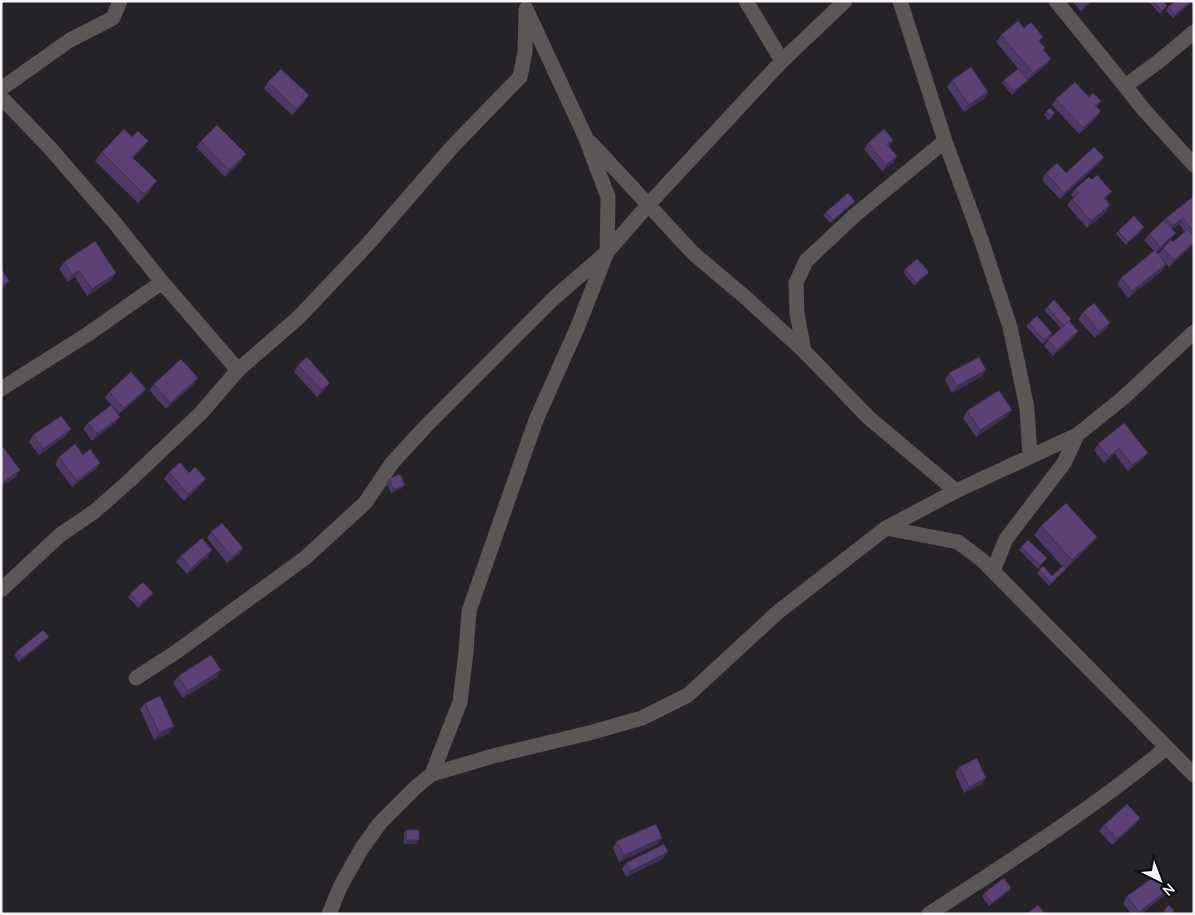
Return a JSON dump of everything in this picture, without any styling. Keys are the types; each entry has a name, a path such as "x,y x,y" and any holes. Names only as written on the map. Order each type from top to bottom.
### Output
{"street":[{"path":"1,89 70,40 113,18 120,1"},
{"path":"746,1 782,61"},
{"path":"136,678 305,558 365,503 392,463 426,426 554,298 607,252 648,204 782,61 845,1"},
{"path":"900,1 945,141 982,242 1010,327 1027,408 1030,457"},
{"path":"1056,1 1144,110 1194,165"},
{"path":"432,774 460,702 469,610 536,420 578,326 607,252 608,197 584,136 524,5"},
{"path":"1,590 60,535 95,511 129,481 201,412 238,370 299,317 368,244 453,146 520,77 525,52 524,5"},
{"path":"1125,86 1194,32"},
{"path":"1,97 50,148 238,370"},
{"path":"584,136 694,254 745,297 804,352 869,418 956,491"},
{"path":"804,352 797,313 796,283 806,261 855,215 945,141"},
{"path":"1,388 80,339 162,282"},
{"path":"328,914 341,885 362,848 380,823 416,787 432,774 493,756 642,718 688,695 778,612 886,528 956,491 1077,435 1123,398 1194,332"},
{"path":"993,571 1006,539 1064,463 1077,435"},
{"path":"886,528 958,542 982,560 1194,776"},
{"path":"929,914 1080,815 1166,748"}],"building":[{"path":"1082,1 1090,1 1085,5"},
{"path":"1153,1 1163,1 1167,6 1162,11"},
{"path":"1176,1 1191,1 1175,15 1168,7"},
{"path":"1018,21 1024,28 1031,22 1043,37 1039,41 1045,48 1043,50 1051,59 1033,73 1001,35"},
{"path":"971,67 988,92 969,105 952,80"},
{"path":"281,69 309,95 296,109 268,82"},
{"path":"1018,69 1028,80 1014,91 1004,80"},
{"path":"1075,82 1089,97 1093,93 1101,101 1095,106 1101,111 1083,128 1056,99"},
{"path":"1050,108 1055,113 1051,116 1046,112"},
{"path":"217,125 246,154 229,170 201,141"},
{"path":"124,129 132,137 138,131 148,141 132,157 157,181 144,194 102,152"},
{"path":"884,129 893,140 887,144 897,156 886,165 868,143"},
{"path":"1094,147 1104,157 1064,193 1046,173 1057,163 1066,173"},
{"path":"1097,175 1112,192 1104,198 1110,205 1091,221 1072,199 1079,193 1075,189 1089,177 1092,180"},
{"path":"848,193 855,201 833,220 826,212"},
{"path":"1194,196 1194,232 1183,218 1173,226 1166,218"},
{"path":"1134,216 1144,227 1128,242 1118,231"},
{"path":"1164,220 1176,233 1160,247 1149,234"},
{"path":"1188,229 1194,236 1194,242 1174,260 1163,248 1171,240 1173,242"},
{"path":"95,241 116,273 92,289 79,271 72,275 64,262"},
{"path":"1155,250 1166,264 1132,291 1121,278"},
{"path":"917,259 929,272 916,283 905,269"},
{"path":"1,268 9,281 1,286"},
{"path":"1054,300 1071,319 1064,326 1047,307"},
{"path":"1094,303 1110,323 1099,332 1083,312"},
{"path":"1037,316 1052,333 1044,340 1029,323"},
{"path":"1069,321 1078,331 1057,350 1048,340"},
{"path":"307,357 330,383 322,390 298,365"},
{"path":"979,357 986,370 957,386 949,373"},
{"path":"181,359 198,378 170,403 154,384"},
{"path":"131,372 146,389 124,408 109,392"},
{"path":"999,390 1012,410 980,430 967,411"},
{"path":"111,405 120,417 97,434 88,423"},
{"path":"61,416 71,429 43,449 33,435"},
{"path":"1124,423 1148,453 1132,465 1119,448 1109,457 1098,444"},
{"path":"75,444 83,455 90,449 100,463 77,481 59,457"},
{"path":"3,447 20,470 1,484 1,449"},
{"path":"180,462 189,473 195,467 206,479 188,494 169,472"},
{"path":"400,474 405,485 394,490 389,479"},
{"path":"1066,503 1097,537 1072,560 1041,526"},
{"path":"222,523 243,548 232,557 211,532"},
{"path":"202,538 212,550 191,568 181,556"},
{"path":"1028,540 1047,558 1040,565 1021,547"},
{"path":"1043,566 1052,576 1063,566 1066,569 1051,583 1039,570"},
{"path":"143,582 153,593 140,604 130,594"},
{"path":"43,630 49,637 22,658 16,652"},
{"path":"211,655 221,670 188,691 178,676"},
{"path":"160,696 174,726 159,733 145,703"},
{"path":"977,758 986,778 969,787 959,767"},
{"path":"1127,804 1140,818 1117,839 1104,825"},
{"path":"656,824 662,838 624,855 617,841"},
{"path":"406,830 419,830 419,840 406,840"},
{"path":"664,844 668,852 630,871 626,863"},
{"path":"1158,874 1169,889 1139,912 1127,896"},
{"path":"1004,878 1011,888 992,903 984,893"},
{"path":"1038,905 1045,914 1026,914"},
{"path":"1169,905 1174,911 1171,914 1168,914 1165,909"}]}
